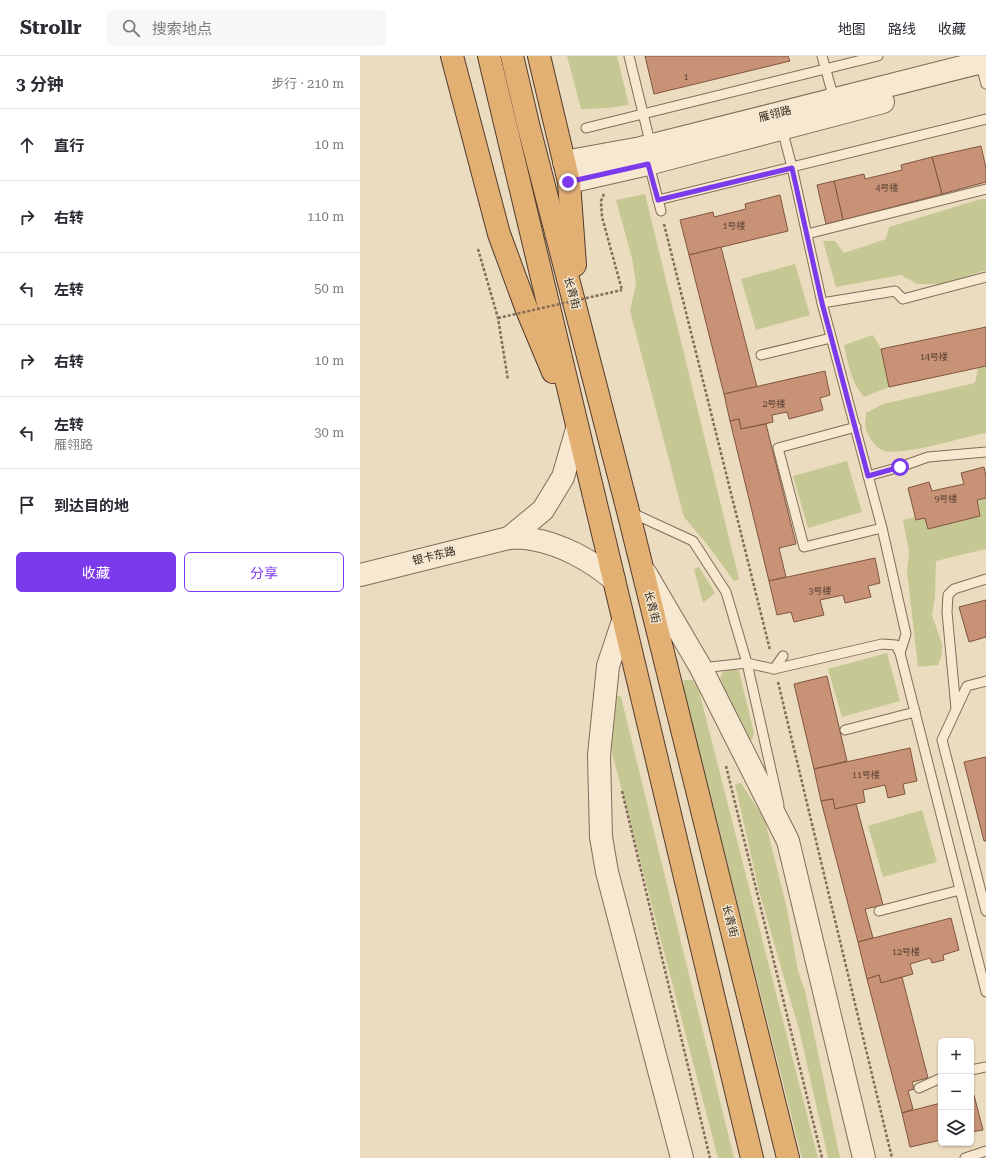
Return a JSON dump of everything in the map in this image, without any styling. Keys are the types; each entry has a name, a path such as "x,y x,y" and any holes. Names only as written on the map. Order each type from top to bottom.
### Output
{"highway":[{"path":"452,56 499,234 527,310 578,429"},
{"path":"489,56 752,1158"},
{"name":"长青街","path":"512,56 529,128 628,511 788,1158"},
{"path":"539,56 566,172 581,328"}],"street":[{"name":"雁翎路","path":"566,172 782,129 984,72"},
{"name":"雁翎路","path":"650,155 834,99 984,72"},
{"path":"509,538 543,510 563,477 578,429"},
{"path":"509,538 530,538 564,548 601,569 614,580"},
{"name":"银卡东路","path":"360,575 509,538"},
{"path":"642,567 701,668 788,841 864,1158"},
{"path":"623,621 608,666 599,755 601,837 609,879 682,1158"}],"lane":[{"path":"629,56 643,114 661,211"},
{"path":"822,56 834,99"},
{"path":"586,128 878,56"},
{"path":"658,200 986,120"},
{"path":"782,129 808,234 822,303 882,528 906,634 900,653"},
{"path":"808,234 986,189"},
{"path":"822,303 895,291 903,299 986,277"},
{"path":"761,355 831,338"},
{"path":"856,427 778,448 804,547 882,528"},
{"path":"868,476 928,457 986,452"},
{"path":"628,511 693,541 726,592 746,663 788,841"},
{"path":"956,710 947,612 948,595 954,590 986,579"},
{"path":"701,668 746,663 774,669 882,644 896,645 900,653 986,992"},
{"path":"774,669 783,656"},
{"path":"986,681 967,686 942,740 986,911"},
{"path":"845,730 915,712"},
{"path":"880,911 960,890"},
{"path":"974,1069 986,1067"},
{"path":"919,1088 938,1079"},
{"path":"965,1158 986,1151"}],"path":[{"path":"498,318 622,290 602,217 601,201 604,192 609,190"},
{"path":"478,249 498,318 508,380"},
{"path":"726,759 726,766 822,1158"},
{"path":"621,790 710,1158"}],"green space":[{"path":"567,56 617,56 629,105 609,108 581,109"},
{"path":"645,194 739,579 734,581 706,543 684,517 630,311 636,284 632,258 616,200"},
{"path":"981,199 986,199 986,270 943,284 917,284 901,275 836,287 823,241 835,241 844,253 886,239 889,227"},
{"path":"795,264 810,315 756,330 741,279"},
{"path":"873,335 881,349 889,387 864,397 853,379 844,345"},
{"path":"986,366 986,433 917,449 890,452 882,450 876,446 871,439 865,425 866,413 883,404 975,383 978,368"},
{"path":"847,461 862,512 808,528 793,476"},
{"path":"986,498 986,549 936,561 935,597 932,615 942,644 942,654 938,665 918,667 907,571 909,552 903,520 915,517 916,520 925,518 928,529 980,516 977,500"},
{"path":"699,567 715,593 703,603 694,569"},
{"path":"887,653 900,701 842,717 828,669"},
{"path":"731,669 739,671 754,733 752,739 747,740 720,678 723,672"},
{"path":"684,680 693,680 699,691 818,1158 802,1158 683,688"},
{"path":"612,693 621,697 734,1158 718,1158 611,749"},
{"path":"741,783 765,820 787,909 798,971 805,991 840,1158 828,1158 800,1033 759,891 735,784"},
{"path":"922,810 937,862 883,877 868,826"}],"building":[{"path":"645,56 788,56 790,61 654,94"},
{"path":"981,146 986,168 986,182 942,194 932,157"},
{"path":"932,157 942,194 843,220 834,181 864,174 865,179 902,170 901,165"},
{"path":"834,181 843,220 826,224 817,185"},
{"path":"780,195 788,231 689,255 680,220 713,212 714,217 746,209 745,204"},
{"path":"721,247 757,387 724,394 689,255"},
{"path":"986,327 986,366 889,387 881,349"},
{"path":"825,371 830,395 820,398 823,410 789,419 787,412 772,415 773,422 741,429 739,419 730,421 724,394"},
{"path":"739,419 741,429 766,424 796,544 779,548 786,577 769,581 730,421"},
{"path":"984,467 986,477 986,498 977,500 980,516 928,529 925,518 916,520 908,488 929,482 932,491 964,484 961,473"},
{"path":"875,558 880,583 868,586 871,597 845,603 843,595 820,600 824,615 794,622 791,612 777,615 769,581"},
{"path":"986,600 986,637 969,642 959,607"},
{"path":"827,676 847,761 814,769 794,684"},
{"path":"910,748 917,781 903,784 905,794 888,798 885,785 863,790 865,802 835,809 833,799 821,801 814,769"},
{"path":"986,757 986,841 984,841 964,762"},
{"path":"833,799 835,809 856,804 883,905 865,909 873,938 858,942 821,801"},
{"path":"951,918 959,950 943,955 944,960 932,963 930,958 910,964 913,974 881,983 879,975 867,979 858,942"},
{"path":"879,975 881,983 902,977 928,1078 912,1082 914,1089 908,1091 913,1109 902,1113 867,979"},
{"path":"974,1095 983,1130 974,1132"},
{"path":"938,1104 938,1141 910,1147 902,1113"}],"route":[{"path":"568,182 648,164 658,200 792,168 808,234 822,303 868,476 900,467"}]}
